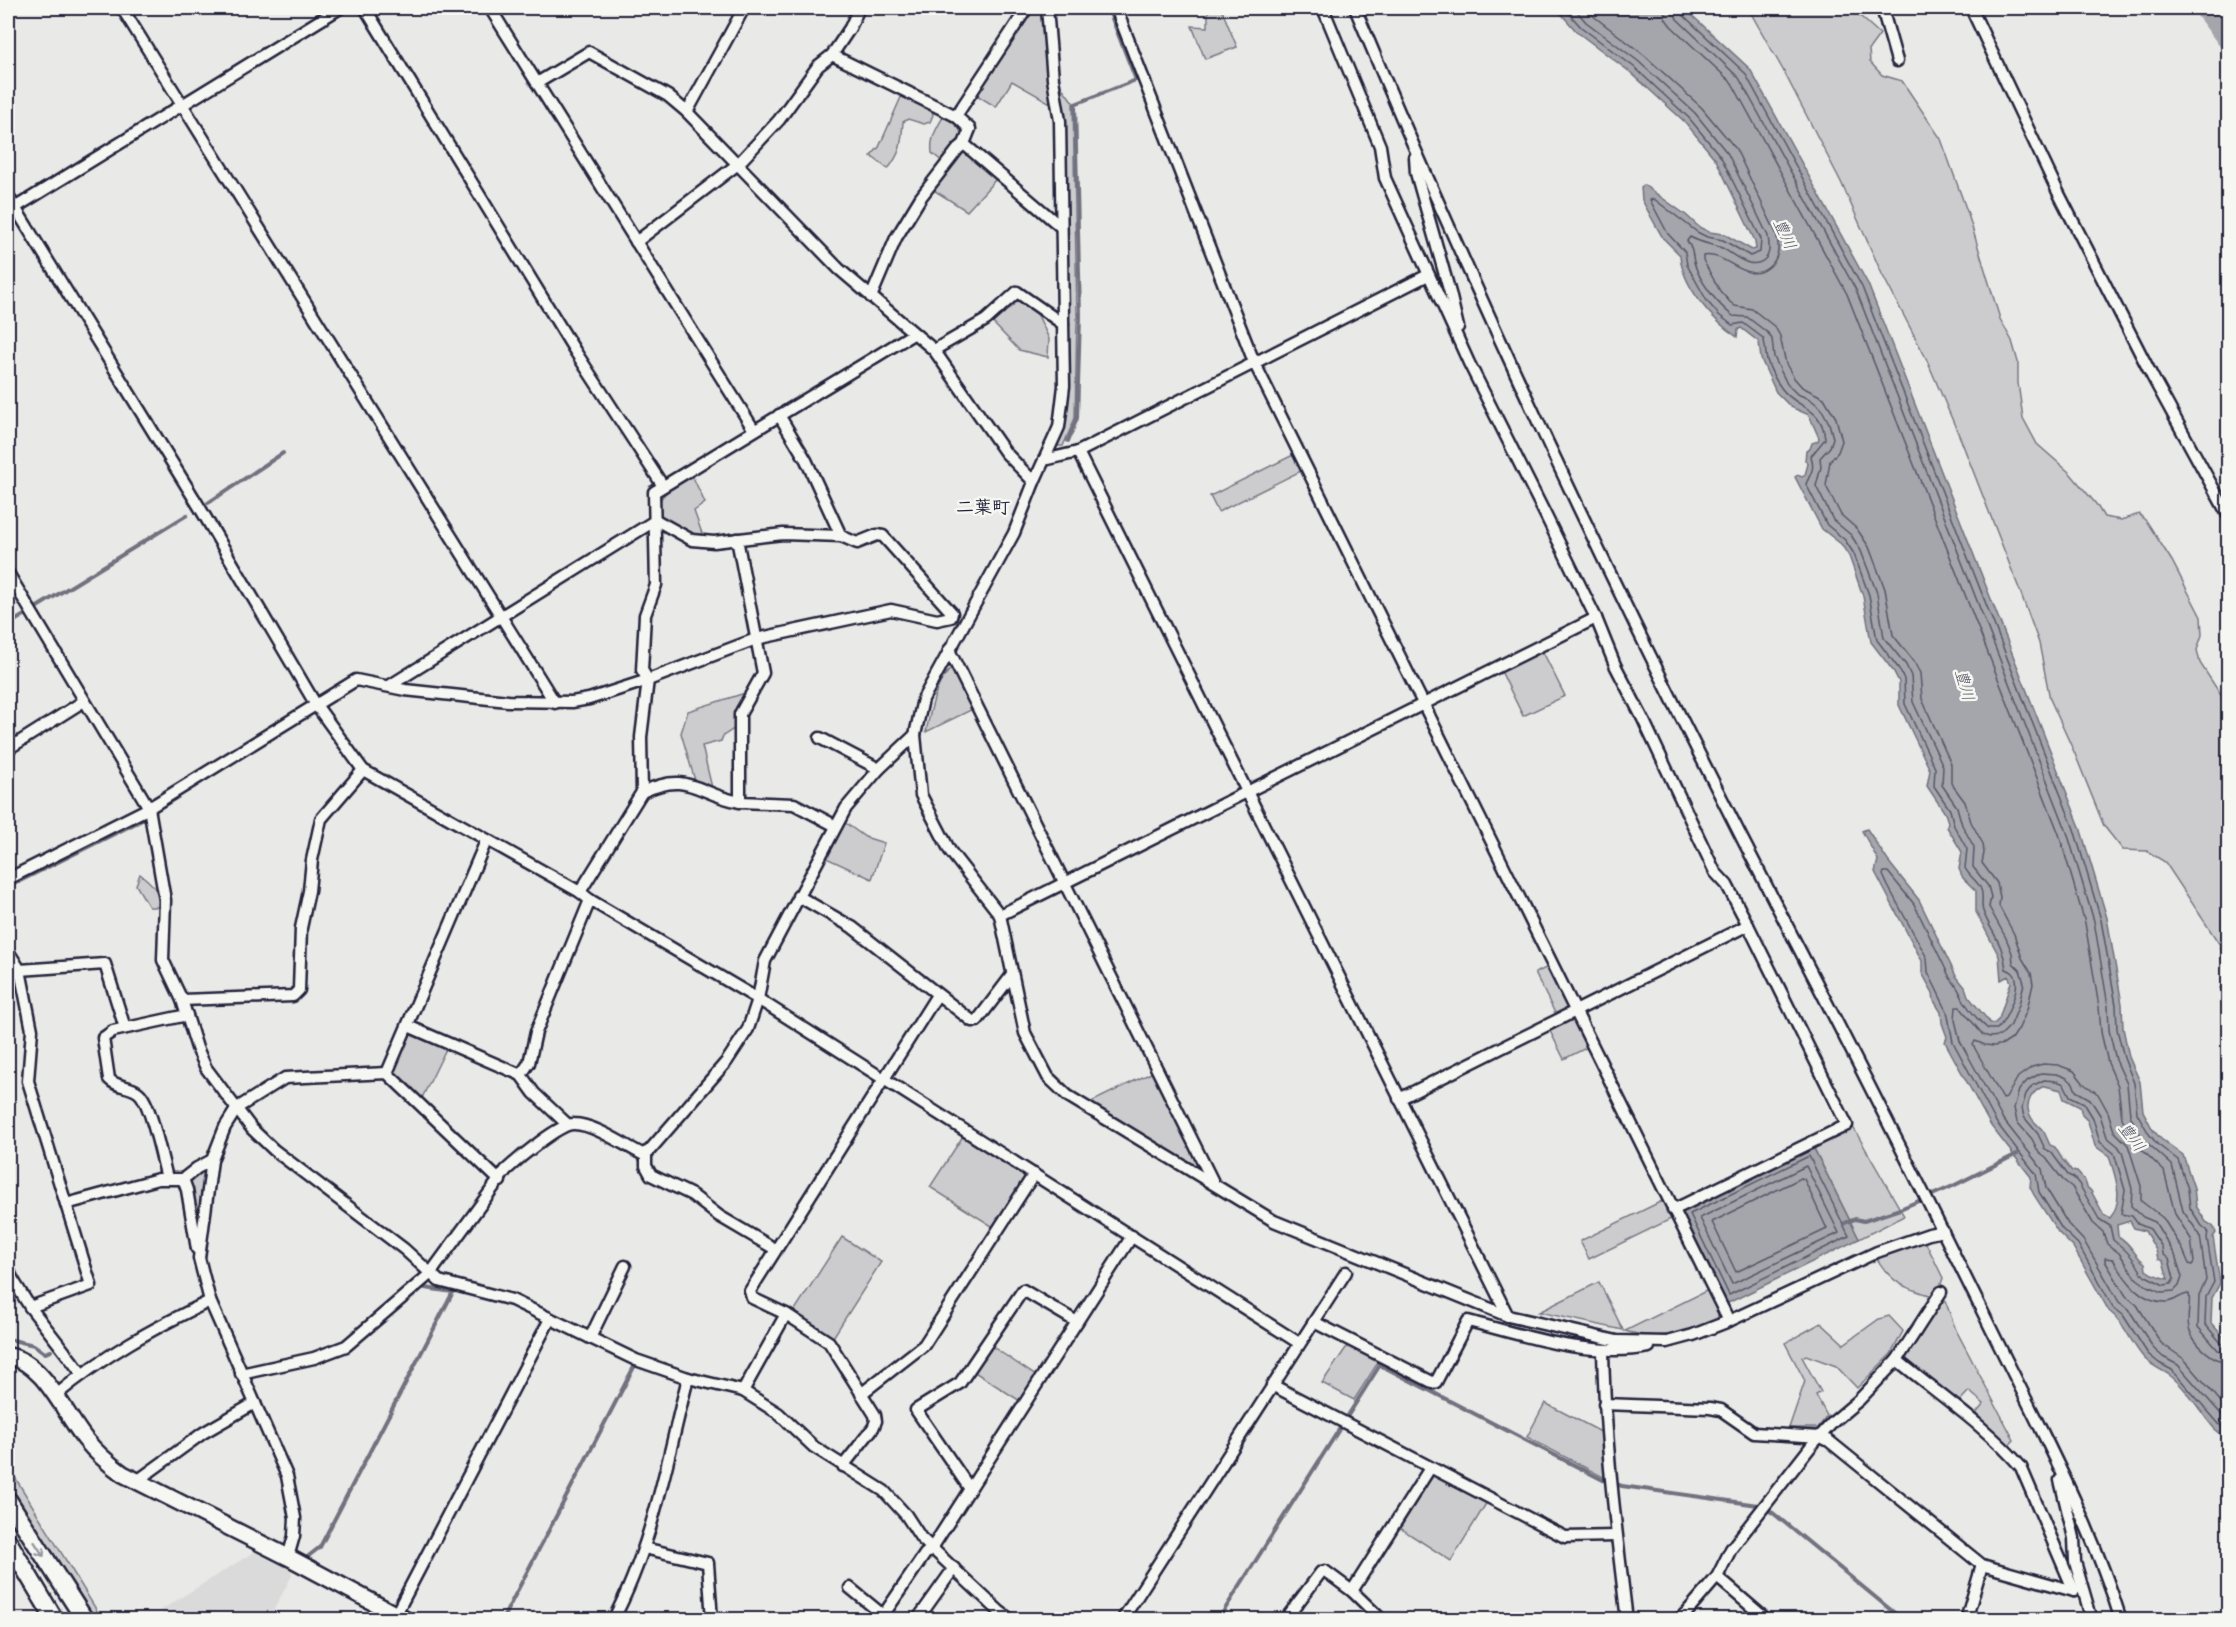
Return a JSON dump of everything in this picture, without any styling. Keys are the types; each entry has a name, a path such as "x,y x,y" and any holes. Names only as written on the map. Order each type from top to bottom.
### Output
{"main road":[{"path":"8,1500 85,1620"},
{"path":"8,1541 55,1620"}],"street":[{"path":"122,8 555,703"},
{"path":"11,210 340,8"},
{"path":"365,8 575,351 663,486"},
{"path":"490,8 754,430"},
{"path":"687,112 744,8"},
{"path":"636,242 738,164 779,120 818,66 832,55 850,28 859,8"},
{"path":"956,117 1027,8"},
{"path":"1047,8 1059,121 1064,386 1059,427 1014,533 923,699 915,735 921,795 924,804 950,851 1000,915 1025,1033 1048,1077 1068,1096 1274,1221 1508,1316 1617,1341 1667,1342"},
{"path":"1116,8 1254,362 1729,1321"},
{"path":"1323,8 1380,146 1385,178 1469,363 1596,618 1615,665 1715,872 1727,885 1748,925 1847,1125 1673,1210"},
{"path":"1355,8 1414,149 1594,540 1765,883 1885,1113 2059,1466 2108,1576 2121,1620"},
{"path":"1882,8 1898,61"},
{"path":"1971,8 2073,222 2152,376 2229,515"},
{"path":"537,83 589,52 668,96 687,112 839,269 912,334 934,350 1005,453 1034,482"},
{"path":"832,55 956,117 970,129 964,144 957,149 921,197 902,228 871,297"},
{"path":"964,144 1061,227"},
{"path":"1414,149 1416,173 1450,293 1462,345"},
{"path":"8,196 11,210 200,508 316,705 363,770 580,892 758,999 1299,1343"},
{"path":"1044,460 1078,452 1428,275"},
{"path":"934,350 986,320 1017,292 1063,324"},
{"path":"580,892 642,792 641,737 648,680 642,669 645,615 656,585 654,492 912,334"},
{"path":"779,415 819,484 842,536"},
{"path":"1078,452 1508,1316"},
{"path":"389,686 656,520"},
{"path":"8,879 149,808 356,680 405,690 508,701 555,703 589,699 648,680 756,639 891,610 937,620 951,617 952,613 883,536 877,535 857,543 842,536 783,534 714,542 692,540 656,520"},
{"path":"737,539 764,673 741,714 740,802"},
{"path":"8,573 149,808 165,900 163,960 182,1000 206,1068 252,1129 274,1149 404,1249 439,1281 512,1300 636,1360 688,1378 743,1391 778,1413 814,1447 884,1491 906,1515 921,1538 1011,1620"},
{"path":"1000,915 1596,618"},
{"path":"949,650 1214,1184"},
{"path":"8,748 84,701"},
{"path":"775,1249 719,1216 692,1195 651,1174 646,1166 646,1154 727,1061 748,1029 758,999 765,961 846,808 879,769 915,735"},
{"path":"820,738 879,769"},
{"path":"182,1000 293,996 299,990 300,928 309,891 312,860 321,819 363,770"},
{"path":"642,792 662,783 675,782 696,786 724,799 740,802 794,804 836,826"},
{"path":"387,1073 486,841"},
{"path":"798,896 852,927 972,1021 977,1021 1012,975"},
{"path":"521,1076 529,1063 536,1032 590,900"},
{"path":"1399,1100 1748,925"},
{"path":"8,951 20,970 32,1030 28,1081 91,1285 30,1307"},
{"path":"20,970 105,964 125,1028"},
{"path":"843,1466 866,1439 876,1421 875,1415 829,1342 786,1314 752,1298 750,1291 937,995"},
{"path":"167,1178 144,1100 134,1089 113,1084 109,1079 103,1038 113,1030 187,1015"},
{"path":"408,1026 521,1076 534,1093 567,1124"},
{"path":"199,1258 212,1160 225,1127 237,1108 285,1078 387,1073 500,1181"},
{"path":"242,1374 314,1358 345,1346 430,1274 506,1170 567,1124 583,1125 646,1154"},
{"path":"66,1204 167,1178 183,1179 212,1160"},
{"path":"861,1394 924,1345 1034,1174"},
{"path":"183,1179 210,1301 281,1458 291,1489 295,1518 294,1536 288,1557"},
{"path":"1314,1322 1434,1383 1468,1321 1528,1337 1603,1351 1628,1351 1693,1335 1729,1321 1877,1252 1943,1231"},
{"path":"850,1588 882,1617 925,1554 932,1548 1132,1236"},
{"path":"590,1338 625,1266"},
{"path":"8,1272 30,1307 82,1374"},
{"path":"1122,1620 1346,1272"},
{"path":"970,1489 916,1410 960,1383 1023,1290 1077,1322"},
{"path":"1678,1620 1717,1577 1731,1549 1812,1444 1897,1360 1941,1292"},
{"path":"55,1396 117,1349 155,1327 210,1301"},
{"path":"743,1391 786,1314"},
{"path":"8,1356 28,1363 43,1378 83,1437 100,1456 123,1474 401,1617 549,1319"},
{"path":"1603,1351 1604,1404 1616,1536 1627,1620"},
{"path":"1604,1404 1710,1408 1721,1410 1754,1433 1821,1437 1829,1441 1982,1565 2074,1591 2021,1467 1961,1412 1897,1360"},
{"path":"613,1620 628,1592 644,1548 688,1378"},
{"path":"1272,1385 1565,1537 1616,1536"},
{"path":"137,1481 203,1433 255,1403"},
{"path":"2059,1466 2060,1481 2074,1538 2075,1562 2092,1620"},
{"path":"1352,1591 1430,1468"},
{"path":"644,1548 708,1563 712,1620"},
{"path":"1966,1620 1982,1565"},
{"path":"917,1620 954,1568"},
{"path":"1285,1620 1321,1572 1325,1571 1352,1591 1382,1620"},
{"path":"1717,1577 1767,1620"}],"shaded area":[{"path":"1032,8 1043,8 1052,104 1012,81 996,107 975,94"},
{"path":"1208,8 1221,8 1237,47 1205,59 1192,26 1208,27"},
{"path":"1748,8 1851,8 1880,34 1869,49 1870,62 1882,75 1902,81 1941,139 1968,214 2000,319 2012,341 2018,362 2018,383 2023,418 2037,444 2070,473 2104,517 2121,520 2139,514 2147,522 2172,561 2201,617 2202,635 2197,650 2200,663 2228,706 2228,1003 2220,988 2226,978 2220,945 2165,862 2147,851 2123,850 2104,826 2050,699 2039,643 1961,440 1926,358 1882,274 1841,182"},
{"path":"1057,81 1073,102 1077,317 1075,418 1063,446 1058,446 1057,443 1063,427"},
{"path":"902,95 932,111 933,115 930,122 924,124 908,119 903,122 900,147 888,169 871,156 879,147"},
{"path":"943,117 953,122 961,133 961,138 943,162 932,153 932,143"},
{"path":"964,150 997,178 967,211 932,189 958,154"},
{"path":"1020,299 1036,311 1049,339 1048,357 1019,350 993,323"},
{"path":"1293,455 1301,471 1218,512 1210,496"},
{"path":"692,475 705,503 694,511 704,539 696,537 661,517 659,509 662,497"},
{"path":"1542,650 1565,696 1523,716 1501,671"},
{"path":"953,668 973,709 926,732 938,687 942,679"},
{"path":"745,693 736,715 735,728 723,736 721,741 702,746 713,792 696,784 681,733 688,711"},
{"path":"844,822 865,837 884,843 872,879 824,857"},
{"path":"140,874 154,888 158,896 159,907 149,907 136,885"},
{"path":"1548,967 1569,1010 1557,1017 1535,973"},
{"path":"1573,1017 1588,1047 1564,1059 1549,1029"},
{"path":"412,1035 446,1049 421,1100 394,1074 393,1070 408,1037"},
{"path":"1153,1072 1203,1173 1087,1104"},
{"path":"1853,1127 1904,1216 1859,1239 1813,1146"},
{"path":"963,1136 1028,1177 995,1228 930,1187"},
{"path":"208,1168 198,1233 189,1180 202,1169"},
{"path":"1664,1200 1673,1218 1589,1259 1580,1241"},
{"path":"842,1237 881,1262 832,1339 793,1313"},
{"path":"1924,1239 1943,1278 1933,1296 1914,1290 1893,1279 1876,1257"},
{"path":"1599,1282 1623,1330 1539,1312"},
{"path":"1708,1290 1719,1311 1717,1320 1694,1329 1661,1336 1625,1331"},
{"path":"1943,1295 1956,1330 2014,1440 2007,1447 1973,1417 1984,1404 1969,1391 1957,1404 1923,1376 1925,1372 1922,1375 1902,1360"},
{"path":"1889,1316 1903,1331 1891,1354 1857,1388 1836,1366 1806,1355 1802,1357 1821,1392 1816,1395 1827,1416 1818,1428 1789,1428 1805,1381 1785,1343 1821,1323 1844,1344 1879,1319"},
{"path":"990,1345 1036,1376 1020,1401 973,1371"},
{"path":"1348,1345 1379,1361 1354,1400 1322,1383"},
{"path":"1545,1403 1601,1432 1605,1478 1527,1437"},
{"path":"8,1466 102,1619 92,1619 8,1482"},
{"path":"1434,1474 1487,1502 1451,1561 1400,1528"},
{"path":"254,1552 291,1570 292,1575 269,1619 167,1619 161,1610"}],"water":[{"name":"豊川","path":"1556,8 1684,8 1750,69 1868,284 2080,827 2107,918 2122,1004 2123,1028 2129,1057 2140,1082 2143,1111 2153,1130 2161,1139 2183,1155 2194,1188 2196,1206 2216,1233 2213,1237 2220,1283 2212,1298 2211,1323 2228,1342 2228,1443 2181,1385 2145,1359 2119,1321 2109,1311 2073,1247 2058,1232 2034,1195 2030,1187 2031,1177 1991,1126 1945,1042 1947,1037 1941,1012 1922,973 1922,961 1875,872 1878,860 1862,831 1867,829 1888,861 1919,900 1956,976 1965,987 1968,996 1991,1024 1999,1019 2011,982 2008,976 2001,980 1999,956 1976,912 1976,891 1963,878 1959,869 1962,852 1947,827 1945,813 1927,786 1930,770 1899,705 1899,682 1871,642 1863,596 1849,556 1841,544 1822,529 1795,477 1805,475 1808,464 1805,460 1806,451 1819,438 1809,415 1791,407 1776,392 1761,359 1759,342 1741,328 1738,330 1737,337 1727,330 1692,290 1682,267 1680,255 1663,238 1642,200 1641,187 1644,185 1699,227 1709,232 1724,234 1752,250 1756,249 1755,241 1716,160 1685,122 1630,72 1577,32","holes":["2045,1086 2061,1090 2064,1099 2080,1107 2082,1115 2088,1121 2095,1146 2109,1156 2118,1195 2115,1211 2110,1218 2104,1215 2085,1181 2077,1172 2072,1171 2055,1147 2050,1145 2044,1132 2031,1117 2028,1108 2030,1098","2130,1221 2134,1228 2145,1231 2156,1250 2158,1259 2163,1261 2168,1279 2146,1270 2145,1263 2118,1236 2117,1225"]},
{"path":"1813,1147 1859,1239 1726,1304 1680,1212"}],"waterway":[{"path":"1068,441 1077,418 1080,316 1075,104 1136,80 1108,8"},
{"path":"2205,8 2228,39"},
{"path":"208,503 283,453"},
{"path":"8,625 187,515"},
{"path":"8,887 142,820"},
{"path":"1845,1223 1855,1219 1864,1221 1900,1209 2017,1154"},
{"path":"8,1255 22,1286"},
{"path":"306,1558 320,1547 453,1292 425,1288"},
{"path":"8,1339 34,1345 45,1353 51,1351"},
{"path":"502,1620 635,1365"},
{"path":"1218,1620 1380,1365 1603,1480 1622,1486 1758,1505 1773,1513 1903,1620"}],"district":[{"name":"二葉町","path":"983,507"}]}
